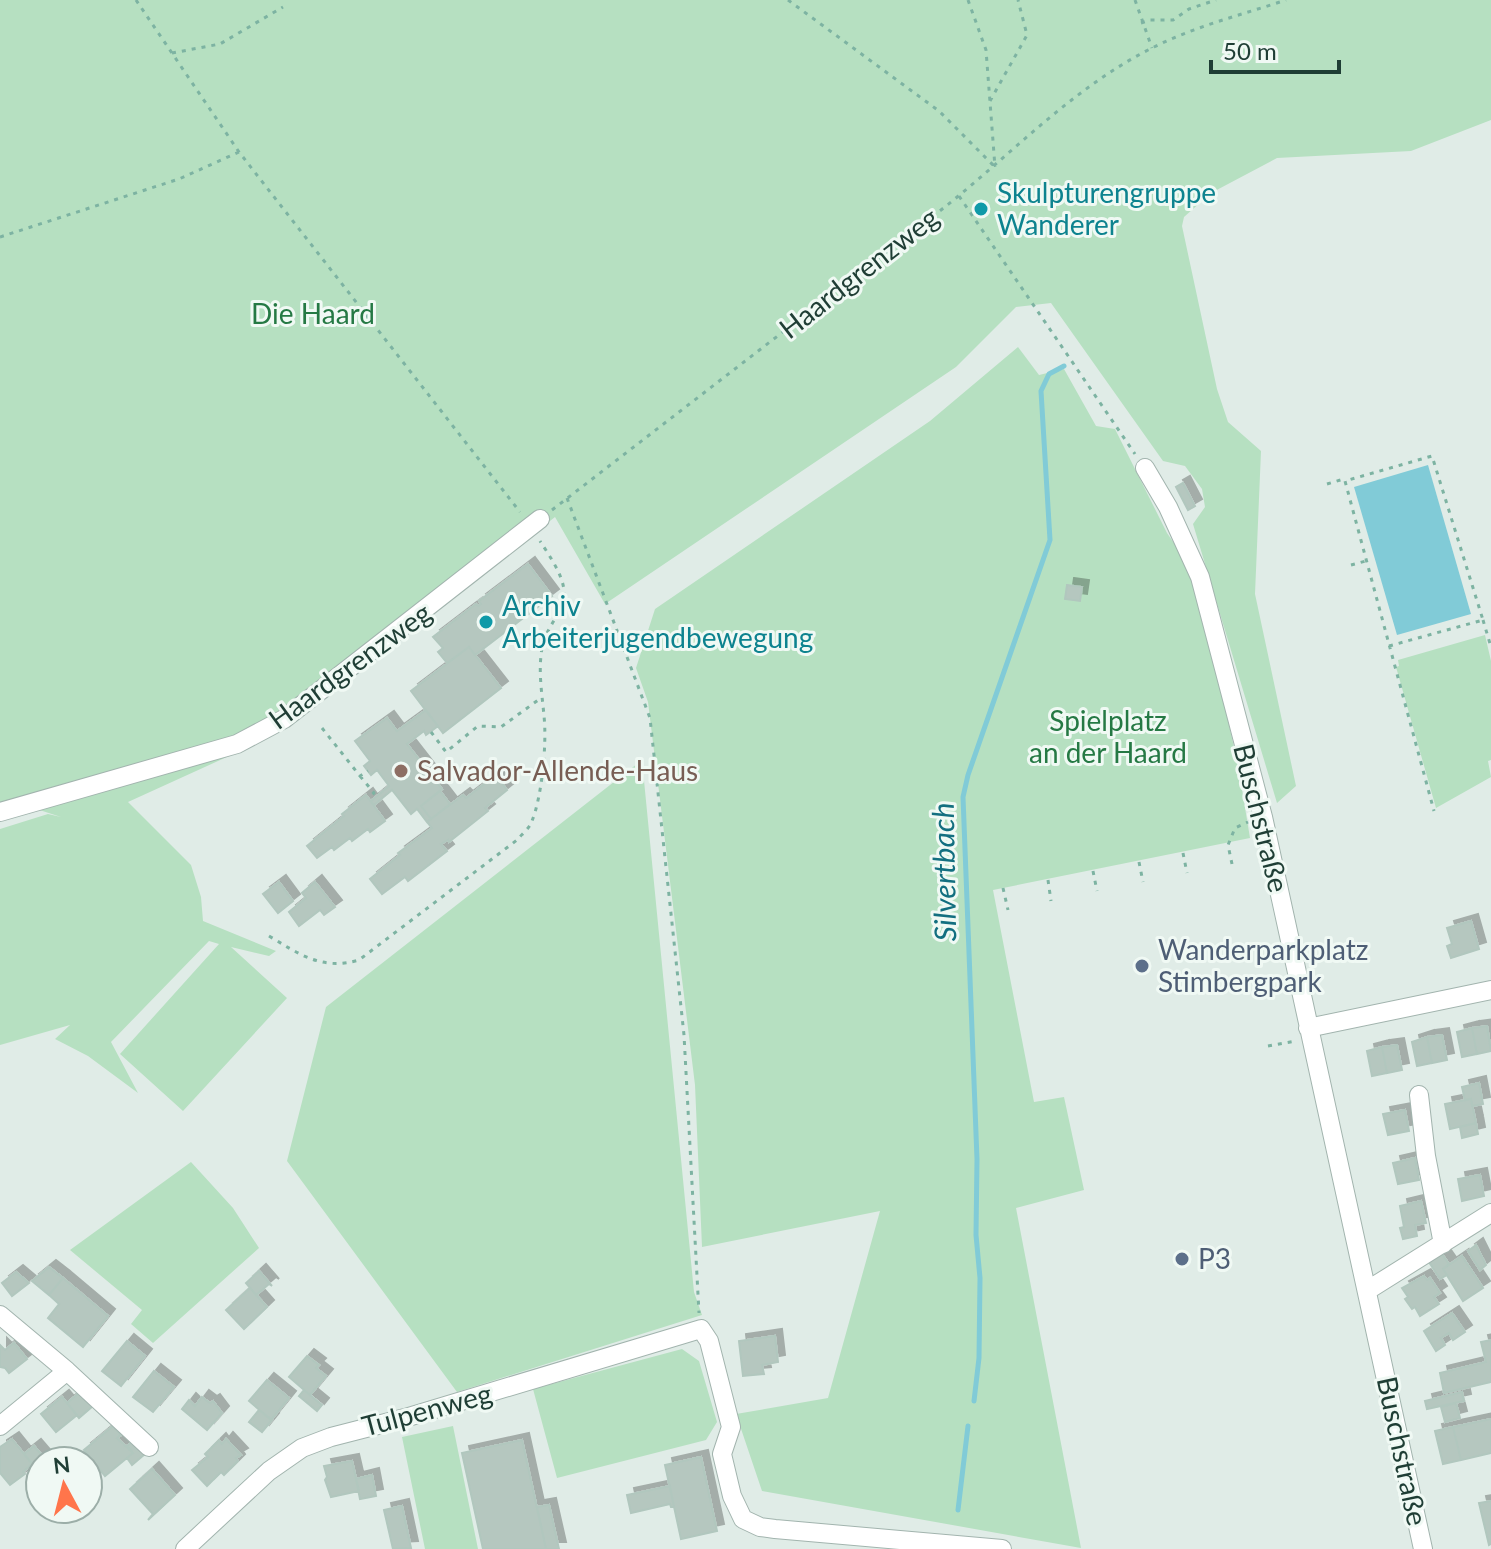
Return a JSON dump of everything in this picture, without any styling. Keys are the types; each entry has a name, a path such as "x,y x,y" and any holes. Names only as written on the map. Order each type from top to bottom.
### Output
{"street":[{"name":"Buschstraße","path":"1145,468 1168,507 1200,577 1263,817 1423,1549"},
{"name":"Haardgrenzweg","path":"0,812 237,744 284,719 536,523"},
{"path":"1310,1033 1491,990"},
{"path":"1419,1095 1426,1156 1443,1244"},
{"path":"1368,1290 1491,1213"},
{"path":"0,1315 67,1371 149,1447"},
{"name":"Tulpenweg","path":"185,1549 280,1463 302,1448 360,1428 405,1418 701,1329"},
{"path":"701,1329 709,1341 731,1427 722,1454 732,1496 743,1519 760,1527 775,1529 1002,1549"},
{"path":"0,1426 67,1371"}],"path":[{"path":"136,0 239,152 536,523 564,591 560,609 545,631 541,649 541,698 545,717 532,823 517,840 359,960 330,966 303,956 269,936"},
{"path":"788,0 939,111 995,167"},
{"path":"968,0 986,50 995,167"},
{"path":"989,103 1027,35 1018,0"},
{"path":"1135,0 1152,48"},
{"path":"1141,23 1173,20 1189,9 1216,0"},
{"name":"Haardgrenzweg","path":"701,1329 684,1035 650,718 567,498 959,196 1052,114 1152,48 1193,29 1286,0"},
{"path":"172,53 220,44 283,7"},
{"path":"0,237 179,179 239,152"},
{"path":"959,196 1145,468"},
{"path":"1327,484 1432,456 1491,647"},
{"path":"1345,481 1434,811"},
{"path":"1351,565 1366,561"},
{"path":"1389,646 1483,620"},
{"path":"431,732 446,752 478,726 501,727 541,698"},
{"path":"322,728 374,793 368,798"},
{"path":"360,776 368,771"},
{"path":"1232,864 1228,845 1235,828 1238,824 1263,817"},
{"path":"1183,853 1187,873"},
{"path":"1139,862 1143,882"},
{"path":"1093,871 1097,891"},
{"path":"1048,880 1051,901"},
{"path":"1003,888 1008,910"},
{"path":"1268,1046 1310,1033"}],"green space":[{"name":"Die Haard","path":"0,0 1491,0 1491,120 1411,151 1277,158 1211,193 1184,217 1182,226 1217,389 1228,422 1261,451 1255,594 1296,786 1277,803 1193,524 1205,507 1202,489 1185,466 1163,461 1051,303 1016,307 956,367 605,604 555,517 313,708 229,756 128,802 191,865 201,897 203,921 276,951 269,956 231,947 287,998 183,1111 120,1054 219,944 209,941 111,1042 138,1093 88,1056 55,1039 70,1025 0,1045 0,829 48,814 61,817 15,802 0,806"},
{"name":"Spielplatz an der Haard","path":"1018,347 1039,375 1064,369 1096,426 1115,429 1167,533 1180,552 1204,613 1238,765 1250,838 993,890 1034,1102 1064,1097 1084,1190 1016,1208 1081,1548 762,1491 736,1414 828,1398 880,1211 702,1247 695,1085 648,702 636,668 655,609 930,421"},
{"path":"1485,635 1491,661 1491,760 1488,761 1491,777 1436,808 1396,667 1399,666 1398,660"},
{"path":"642,760 694,1292 702,1315 457,1392 287,1161 326,1007"},
{"path":"191,1162 233,1208 259,1248 153,1343 131,1324 142,1310 70,1250"},
{"path":"682,1349 699,1361 717,1422 706,1440 557,1478 533,1389"},
{"path":"453,1426 478,1549 425,1549 402,1437"}],"water":[{"path":"1428,465 1471,614 1397,635 1354,487"}],"building":[{"path":"1183,483 1195,506 1188,510 1176,487"},
{"name":"Archiv Arbeiterjugendbewegung","path":"528,564 552,596 475,655 469,647 447,663 438,652 443,648 433,637 476,604 481,604 479,601"},
{"path":"1067,585 1082,587 1080,601 1065,599"},
{"path":"469,647 501,688 443,733 411,691"},
{"path":"426,710 438,726 426,735 424,731 407,744 442,789 421,806 431,819 427,822 417,809 411,814 392,790 374,805 371,801 389,786 377,770 371,775 364,766 370,761 355,741 387,718 397,731"},
{"path":"496,775 507,790 485,808 488,811 449,842 441,844 447,851 408,881 405,877 382,894 370,879 432,828 427,822"},
{"path":"440,791 450,804 431,819 421,806"},
{"path":"366,795 385,821 352,841 350,838 334,850 332,847 317,858 307,846"},
{"path":"279,882 293,901 278,913 263,894"},
{"path":"315,882 335,907 324,915 320,910 299,926 289,912 306,898 302,893"},
{"path":"1471,921 1479,949 1451,958 1447,946 1452,944 1447,928"},
{"path":"1487,1026 1491,1051 1477,1054 1472,1028"},
{"path":"1472,1028 1477,1054 1462,1057 1457,1032"},
{"path":"1442,1035 1447,1060 1432,1063 1427,1037"},
{"path":"1427,1037 1432,1063 1417,1066 1412,1042"},
{"path":"1397,1045 1402,1070 1387,1073 1382,1047"},
{"path":"1382,1047 1387,1073 1372,1076 1367,1051"},
{"path":"1479,1083 1483,1104 1472,1106 1471,1099 1465,1100 1462,1087"},
{"path":"1471,1099 1476,1123 1450,1129 1445,1104"},
{"path":"1405,1110 1409,1131 1388,1135 1383,1114"},
{"path":"1476,1123 1478,1134 1462,1138 1460,1127"},
{"path":"1415,1158 1419,1180 1398,1184 1393,1163"},
{"path":"1480,1175 1484,1196 1462,1201 1458,1179"},
{"path":"1421,1201 1426,1223 1415,1225 1417,1236 1403,1239 1400,1206"},
{"path":"1476,1245 1486,1265 1480,1270 1468,1251"},
{"path":"1442,1254 1449,1264 1443,1269 1447,1275 1440,1279 1429,1262"},
{"path":"1462,1256 1483,1288 1463,1301 1443,1269"},
{"path":"49,1267 63,1278 49,1295 32,1281"},
{"path":"259,1271 272,1286 269,1284 256,1295 246,1283"},
{"path":"16,1272 29,1283 12,1296 2,1283"},
{"path":"1424,1276 1427,1280 1430,1278 1440,1293 1434,1297 1439,1304 1420,1316 1405,1299 1408,1297 1402,1288"},
{"path":"63,1278 108,1316 83,1347 48,1318 59,1304 49,1295"},
{"path":"250,1288 267,1307 244,1329 226,1310"},
{"path":"1452,1313 1465,1332 1453,1340 1449,1333 1441,1338 1445,1345 1436,1351 1424,1331"},
{"path":"775,1336 778,1362 762,1365 764,1374 743,1376 739,1341"},
{"path":"1491,1340 1491,1382 1444,1393 1440,1373 1486,1362 1481,1342"},
{"path":"127,1341 145,1356 121,1386 102,1371"},
{"path":"14,1343 27,1359 9,1373 0,1367 0,1345 5,1350"},
{"path":"307,1356 319,1365 316,1368 326,1376 310,1395 289,1377"},
{"path":"154,1371 174,1387 153,1412 133,1397"},
{"path":"267,1380 289,1398 271,1420 249,1401"},
{"path":"304,1390 322,1405 317,1411 299,1396"},
{"path":"1462,1392 1464,1401 1427,1409 1425,1401"},
{"path":"79,1393 93,1406 79,1418 67,1403"},
{"path":"62,1397 77,1415 56,1432 41,1414"},
{"path":"202,1397 210,1403 213,1401 222,1413 207,1430 182,1409 189,1400 195,1406"},
{"path":"1456,1403 1460,1418 1445,1422 1441,1407"},
{"path":"259,1410 272,1420 262,1432 249,1422"},
{"path":"1491,1419 1491,1453 1461,1460 1453,1427"},
{"path":"113,1426 121,1435 117,1438 133,1453 105,1476 104,1445 90,1445"},
{"path":"1453,1427 1461,1460 1443,1464 1435,1431"},
{"path":"12,1439 24,1454 24,1475 10,1485 0,1473 0,1447"},
{"path":"226,1439 241,1455 224,1475 221,1472 207,1486 192,1470 208,1457 205,1454 219,1440 222,1444"},
{"path":"522,1440 546,1549 483,1549 462,1453"},
{"path":"132,1442 145,1454 132,1465 127,1458 133,1453 127,1446"},
{"path":"701,1457 717,1531 681,1539 665,1465"},
{"path":"352,1461 359,1491 331,1497 324,1466"},
{"path":"152,1469 175,1495 148,1520 153,1514 130,1489"},
{"path":"372,1475 376,1496 360,1499 356,1479"},
{"path":"670,1486 674,1507 670,1504 631,1513 627,1495"},
{"path":"1491,1501 1491,1544 1489,1545 1479,1503"},
{"path":"549,1505 559,1549 546,1549 537,1507"},
{"path":"402,1506 411,1548 393,1549 384,1510"}],"waterway":[{"name":"Silvertbach","path":"974,1401 979,1358 980,1278 976,1235 977,1159 963,797 1050,540 1041,391 1049,374 1064,366"},
{"name":"Silvertbach","path":"958,1510 968,1426"}],"place":[{"name":"Skulpturengruppe Wanderer","path":"981,209"},
{"name":"Archiv Arbeiterjugendbewegung","path":"486,622"},
{"name":"Salvador-Allende-Haus","path":"401,771"},
{"name":"Wanderparkplatz Stimbergpark","path":"1142,966"},
{"name":"P3","path":"1182,1259"}]}
